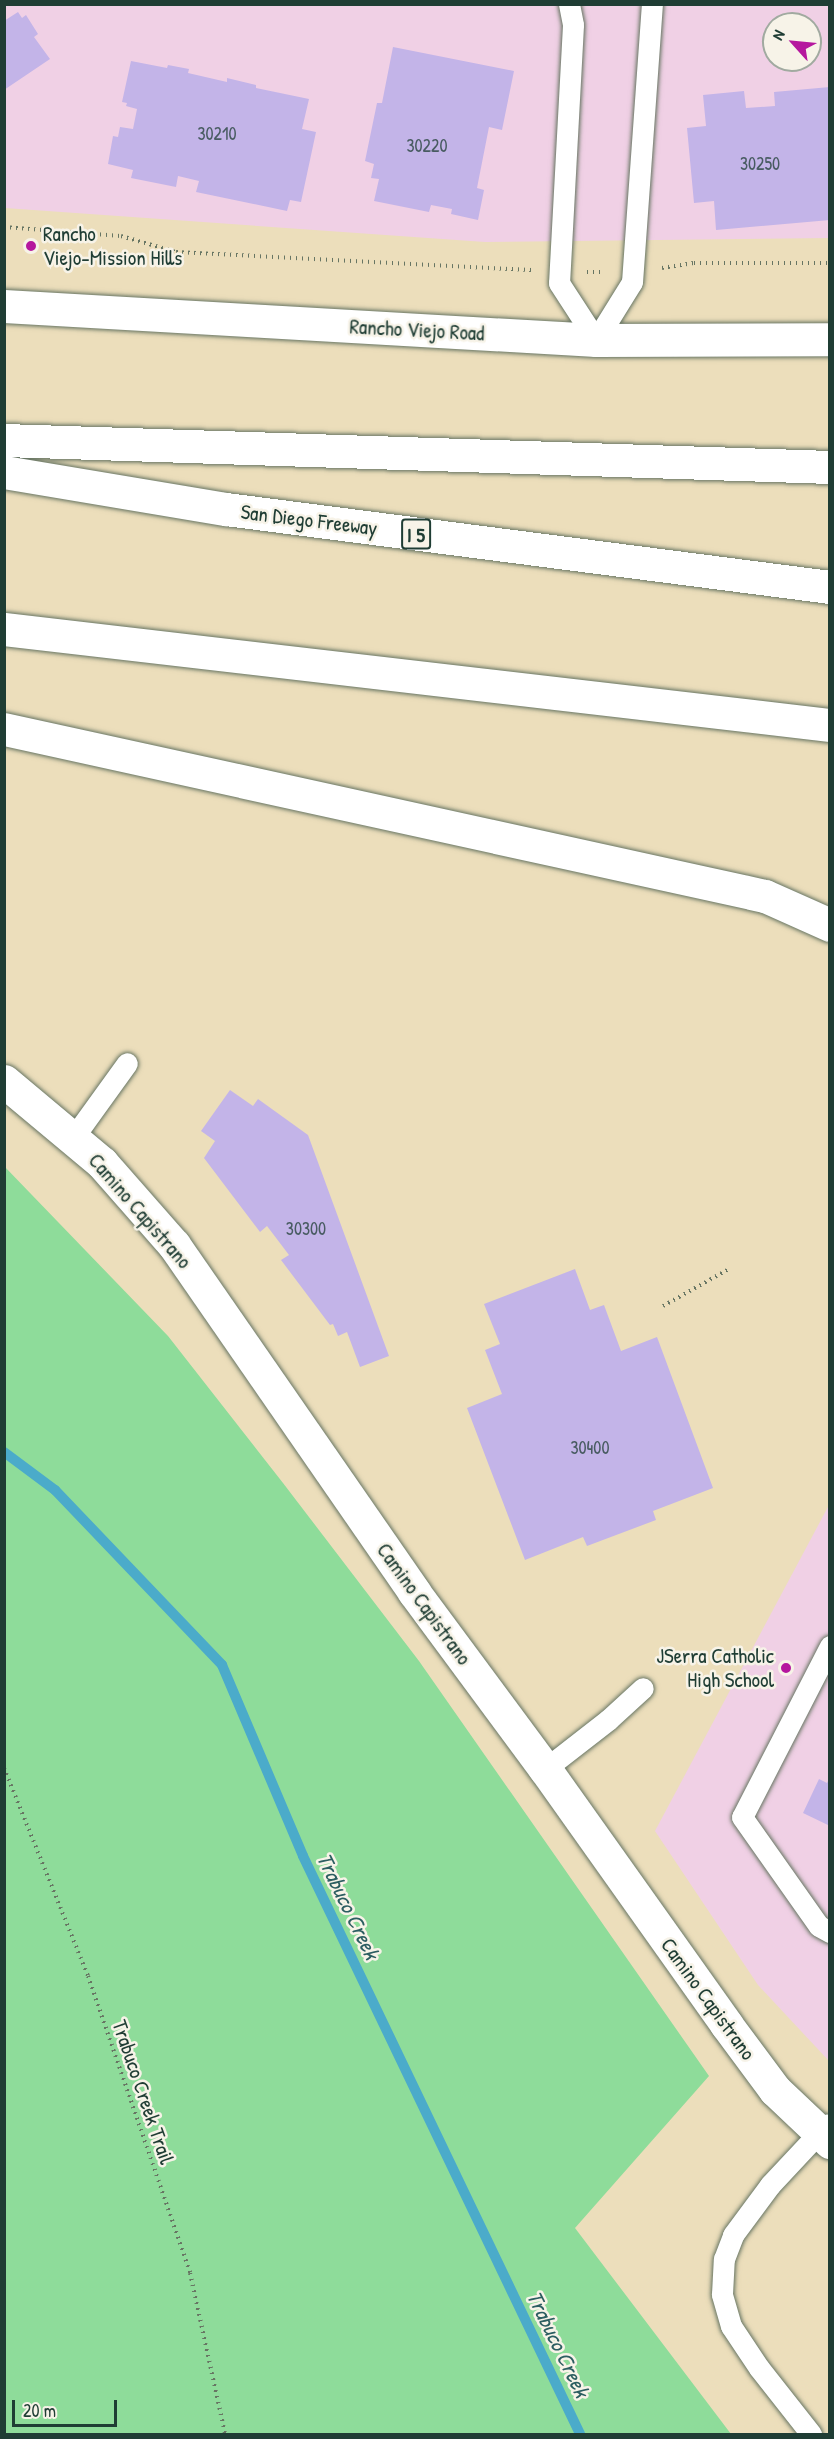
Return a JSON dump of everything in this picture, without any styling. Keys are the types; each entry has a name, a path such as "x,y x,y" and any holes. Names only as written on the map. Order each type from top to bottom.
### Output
{"main road":[{"name":"Rancho Viejo Road","path":"4,306 596,340 830,339"},
{"path":"4,440 830,467"},
{"name":"San Diego Freeway","path":"4,472 226,509 830,586"},
{"path":"4,629 830,725"},
{"path":"4,729 765,896 830,926"},
{"name":"Camino Capistrano","path":"4,1081 102,1163 174,1245 414,1592 545,1769 768,2080 826,2132"}],"lane":[{"path":"569,4 573,25 559,283 596,340 632,282 652,4"},
{"path":"73,1138 127,1063"},
{"path":"830,1646 742,1816 819,1926 830,1932"},
{"path":"545,1769 608,1720 643,1688"},
{"path":"811,2434 759,2368 731,2326 722,2294 724,2259 733,2235 770,2185 826,2132"}],"path":[{"path":"4,228 121,236 176,252 560,272 633,272 694,263 830,263"},
{"path":"663,1306 729,1269"},
{"name":"Trabuco Creek Trail","path":"4,1768 88,1977 190,2272 225,2434"}],"shaded area":[{"path":"4,5 829,5 829,238 485,242 5,208"},
{"name":"JSerra Catholic High School","path":"829,1505 829,2061 758,1985 655,1831"}],"green space":[{"path":"4,1166 168,1336 283,1483 419,1661 709,2076 575,2228 731,2434 5,2434"}],"building":[{"path":"18,12 22,18 26,15 38,34 34,37 50,59 4,90 4,21"},
{"path":"393,47 514,71 502,130 489,127 477,188 484,190 478,220 451,214 452,209 431,205 429,212 374,201 379,179 371,178 374,164 365,161 377,103 382,103"},
{"path":"131,61 167,68 168,65 189,69 188,73 227,82 227,78 256,85 256,88 309,99 302,129 316,132 301,202 290,200 287,211 196,192 199,181 178,176 176,187 131,178 133,170 108,164 113,136 118,137 120,127 133,129 137,109 126,106 127,103 122,102"},
{"path":"830,87 830,220 716,230 714,201 694,203 687,128 706,126 703,95 744,91 746,108 775,106 774,92"},
{"path":"230,1090 253,1106 258,1099 308,1135 389,1356 360,1367 347,1332 338,1336 333,1324 330,1325 281,1260 289,1255 267,1226 260,1232 204,1158 215,1141 201,1131"},
{"path":"575,1269 590,1310 604,1305 621,1351 657,1337 713,1488 653,1511 656,1520 587,1546 583,1537 525,1560 467,1408 502,1394 485,1350 500,1344 484,1304"},
{"path":"830,1777 830,1826 803,1813 819,1779 827,1783"}],"waterway":[{"name":"Trabuco Creek","path":"4,1452 55,1490 222,1665 303,1856 580,2434"}],"place":[{"name":"Rancho Viejo-Mission Hills","path":"31,246"},
{"name":"JSerra Catholic High School","path":"786,1668"}]}
